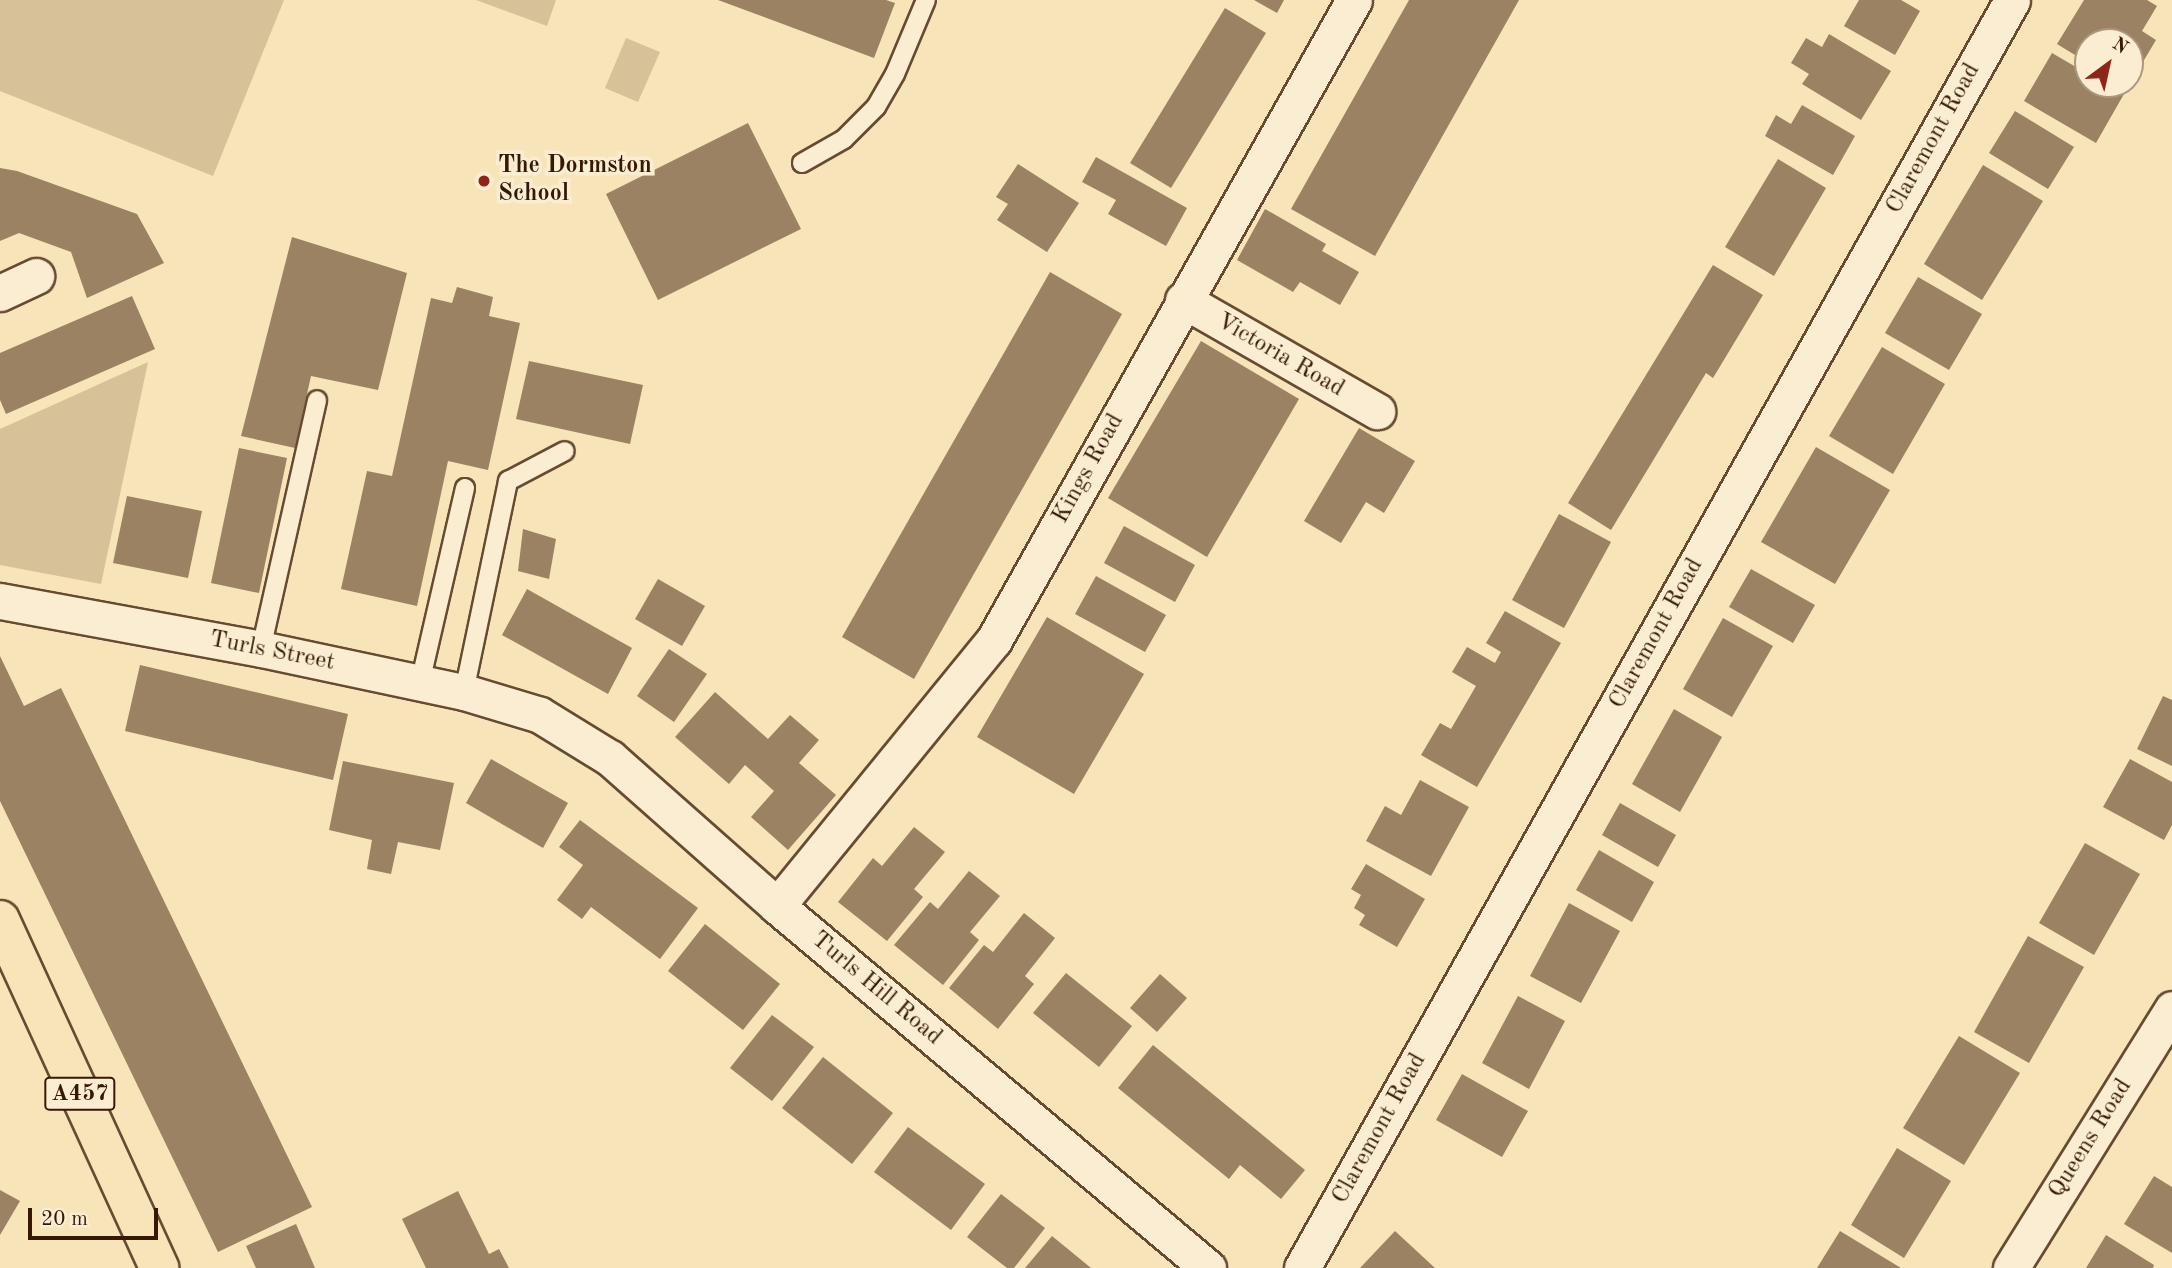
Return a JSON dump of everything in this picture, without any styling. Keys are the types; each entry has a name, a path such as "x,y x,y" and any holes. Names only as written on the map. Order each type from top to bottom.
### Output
{"main road":[{"name":"A457","path":"0,920 159,1268"}],"street":[{"name":"Kings Road","path":"778,906 994,640 1354,0"},
{"name":"Claremont Road","path":"1302,1268 2012,0"},
{"path":"0,293 36,276"},
{"name":"Victoria Road","path":"1183,300 1377,411"},
{"name":"Turls Street","path":"0,600 261,649 464,692 540,715"},
{"name":"Turls Hill Road","path":"540,715 610,758 778,906 1208,1268"},
{"name":"Queens Road","path":"2011,1268 2172,1009"}],"lane":[{"path":"802,163 844,139 876,107 895,74 926,0"},
{"path":"261,649 317,400"},
{"path":"464,692 508,481 565,451"},
{"path":"420,683 465,488"}],"shaded area":[{"path":"0,0 284,0 213,176 0,91"},
{"path":"476,0 556,0 547,26"},
{"path":"626,38 660,52 638,102 605,88"},
{"path":"148,362 101,584 0,565 0,429"}],"building":[{"path":"718,0 886,0 895,3 874,58"},
{"path":"1254,0 1284,0 1277,13"},
{"path":"1409,0 1519,0 1375,256 1291,209"},
{"path":"1859,0 1901,0 1920,11 1895,55 1844,26"},
{"path":"2084,0 2147,0 2157,6 2144,28 2074,28 2074,54 2057,44"},
{"path":"1225,8 1266,33 1171,188 1130,163"},
{"path":"2144,32 2156,40 2144,60"},
{"path":"1829,34 1891,71 1861,120 1802,84 1809,74 1791,63 1806,38 1822,47"},
{"path":"2052,53 2074,66 2074,98 2122,98 2096,143 2024,101"},
{"path":"1802,105 1855,136 1833,175 1765,136 1776,115 1791,124"},
{"path":"2015,111 2074,147 2048,189 1989,153"},
{"path":"748,123 801,229 658,300 606,194"},
{"path":"1096,157 1187,208 1166,246 1108,214 1116,200 1082,182"},
{"path":"1778,159 1826,188 1774,276 1725,247"},
{"path":"1018,164 1079,203 1047,252 997,220 1008,204 996,197"},
{"path":"1983,165 2043,201 1982,300 1924,264"},
{"path":"0,168 17,171 137,214 164,263 87,298 71,252 19,233 0,241"},
{"path":"1265,209 1326,244 1322,251 1359,272 1340,305 1300,282 1293,292 1237,260"},
{"path":"292,237 407,273 378,390 311,376 295,448 241,436"},
{"path":"1713,265 1763,295 1713,378 1706,373 1611,530 1568,503"},
{"path":"1050,272 1122,314 914,679 842,637"},
{"path":"1918,277 1982,314 1949,370 1885,333"},
{"path":"457,287 493,297 489,316 520,323 488,470 448,461 417,606 341,589 367,471 392,476 431,298 452,303"},
{"path":"132,296 155,349 6,414 0,400 0,353"},
{"path":"1201,341 1299,399 1207,557 1108,498"},
{"path":"1882,347 1945,384 1893,474 1829,436"},
{"path":"529,361 643,385 630,444 516,419"},
{"path":"1359,428 1415,461 1384,513 1366,502 1341,543 1304,521"},
{"path":"1816,447 1890,490 1835,584 1761,542"},
{"path":"239,448 287,458 259,593 211,583"},
{"path":"127,496 202,511 188,578 113,563"},
{"path":"1559,514 1611,542 1564,628 1512,600"},
{"path":"1124,526 1195,565 1175,602 1104,563"},
{"path":"523,529 556,539 549,579 518,571"},
{"path":"1751,569 1815,605 1793,643 1729,607"},
{"path":"1096,576 1166,615 1145,652 1075,614"},
{"path":"658,579 705,606 682,646 635,619"},
{"path":"527,589 632,648 608,694 502,635"},
{"path":"1505,611 1561,643 1477,787 1421,755 1440,723 1451,729 1476,686 1452,672 1467,647 1495,663 1501,652 1486,643"},
{"path":"1047,617 1144,674 1074,794 977,737"},
{"path":"1723,618 1773,646 1732,717 1683,689"},
{"path":"669,649 707,674 674,722 637,696"},
{"path":"0,656 24,706 61,688 312,1207 218,1252 0,801"},
{"path":"140,665 348,714 333,780 125,731"},
{"path":"715,692 768,739 790,715 819,740 799,763 836,795 788,850 751,817 774,791 745,765 729,784 675,737"},
{"path":"2163,696 2172,700 2172,766 2137,749"},
{"path":"1674,709 1722,737 1680,812 1632,784"},
{"path":"491,759 568,803 543,848 466,803"},
{"path":"2130,759 2172,782 2172,825 2164,840 2103,807"},
{"path":"343,761 454,783 440,850 398,842 391,874 367,869 372,840 329,830"},
{"path":"1420,780 1469,807 1431,876 1366,841 1385,806 1401,815"},
{"path":"1620,803 1676,835 1658,867 1602,835"},
{"path":"580,820 698,908 660,959 591,907 582,919 557,900 583,865 559,847"},
{"path":"914,827 945,852 914,889 923,897 887,941 838,902 873,858 882,866"},
{"path":"2085,843 2140,874 2094,955 2039,923"},
{"path":"1599,850 1654,882 1632,922 1576,890"},
{"path":"1366,864 1425,899 1397,947 1359,925 1365,915 1354,908 1361,895 1351,889"},
{"path":"969,871 1000,896 970,932 979,940 943,985 894,945 930,902 938,909"},
{"path":"1569,903 1620,931 1581,1003 1530,976"},
{"path":"1024,913 1055,938 1025,976 1034,984 998,1029 949,988 984,945 993,952"},
{"path":"705,924 780,984 743,1030 668,971"},
{"path":"2028,936 2084,967 2029,1063 1974,1032"},
{"path":"1066,973 1132,1026 1099,1067 1033,1013"},
{"path":"1160,974 1187,998 1157,1032 1130,1008"},
{"path":"1518,996 1565,1021 1529,1089 1482,1063"},
{"path":"772,1015 814,1047 772,1101 730,1068"},
{"path":"1959,1036 2020,1073 1964,1165 1903,1128"},
{"path":"1153,1045 1305,1170 1281,1199 1240,1165 1229,1179 1118,1088"},
{"path":"823,1057 893,1113 852,1164 782,1108"},
{"path":"1462,1074 1528,1111 1502,1157 1436,1120"},
{"path":"908,1127 985,1184 951,1230 874,1172"},
{"path":"1897,1148 1951,1181 1904,1258 1851,1225"},
{"path":"2154,1176 2172,1187 2172,1253 2124,1224"},
{"path":"0,1190 20,1201 0,1235"},
{"path":"458,1191 489,1254 499,1249 509,1268 426,1268 402,1219"},
{"path":"1001,1194 1045,1228 1014,1268 1007,1268 967,1237"},
{"path":"296,1224 315,1268 256,1268 246,1246"},
{"path":"1395,1231 1435,1268 1360,1268"},
{"path":"1840,1231 1901,1268 1817,1268"},
{"path":"2106,1235 2154,1265 2153,1268 2086,1268"},
{"path":"1052,1236 1091,1268 1025,1268"}],"place":[{"name":"The Dormston School","path":"484,181"}]}
